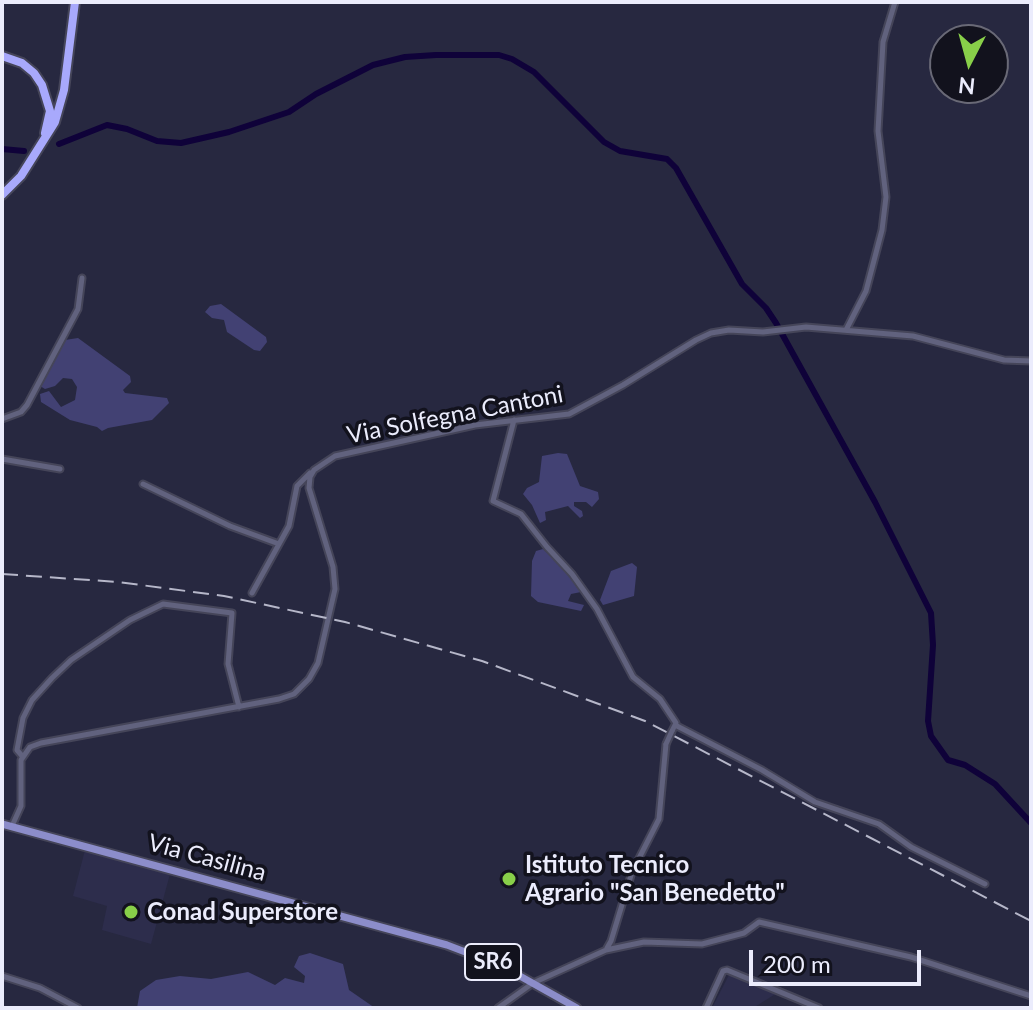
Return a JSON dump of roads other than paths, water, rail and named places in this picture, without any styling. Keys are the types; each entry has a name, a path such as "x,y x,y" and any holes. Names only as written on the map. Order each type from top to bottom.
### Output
{"highway":[{"path":"2,195 21,176 55,122 64,90 75,2"},
{"path":"2,56 22,63 42,85 50,111 42,145"}],"main road":[{"name":"Via Casilina","path":"2,824 447,945 502,966 577,1008"}],"street":[{"path":"846,330 866,291 882,230 886,197 878,131 883,42 895,2"},
{"path":"2,419 21,412 27,405 78,309 82,278"},
{"name":"Via Solfegna Cantoni","path":"314,470 335,456 366,448 475,425 569,414 711,333 729,330 763,332 806,327 913,336 1004,360 1031,361"},
{"path":"514,420 493,501 513,508 530,521 547,547 584,589 633,677 660,699 674,728 762,770 815,802 879,824 911,847 985,884"},
{"path":"2,459 60,469"},
{"path":"12,826 21,806 23,757 30,747 294,694 309,679 318,663 335,589 333,567 310,492 310,477 314,470"},
{"path":"252,593 289,526 297,486 314,470"},
{"path":"143,484 230,526 279,544"},
{"path":"295,493 310,492"},
{"path":"23,757 17,750 23,718 32,700 52,678 71,660 130,620 163,604 232,613 228,664 239,707"},
{"path":"606,950 632,872 659,819 663,754 674,728"},
{"path":"498,1008 533,983 606,950 644,942 702,944 744,933 759,922 911,957 1031,996"},
{"path":"706,1008 723,971 727,970 819,1008"},
{"path":"2,976 40,988 78,1008"}],"waterway":[{"path":"59,144 107,125 157,141 181,143 229,132 289,112 316,94 373,65 405,57 499,55 534,72 604,142 620,151 667,159 676,168 742,284 776,323 875,502 931,613 933,645 928,721 931,736 948,760 965,765 995,784 1031,823"},
{"path":"2,149 24,151"}],"railway":[{"path":"2,574 118,582 224,596 345,622 482,661 645,721 1031,921"}],"place":[{"name":"Istituto Tecnico Agrario \"San Benedetto\"","path":"509,879"},
{"name":"Conad Superstore","path":"131,912"}]}
